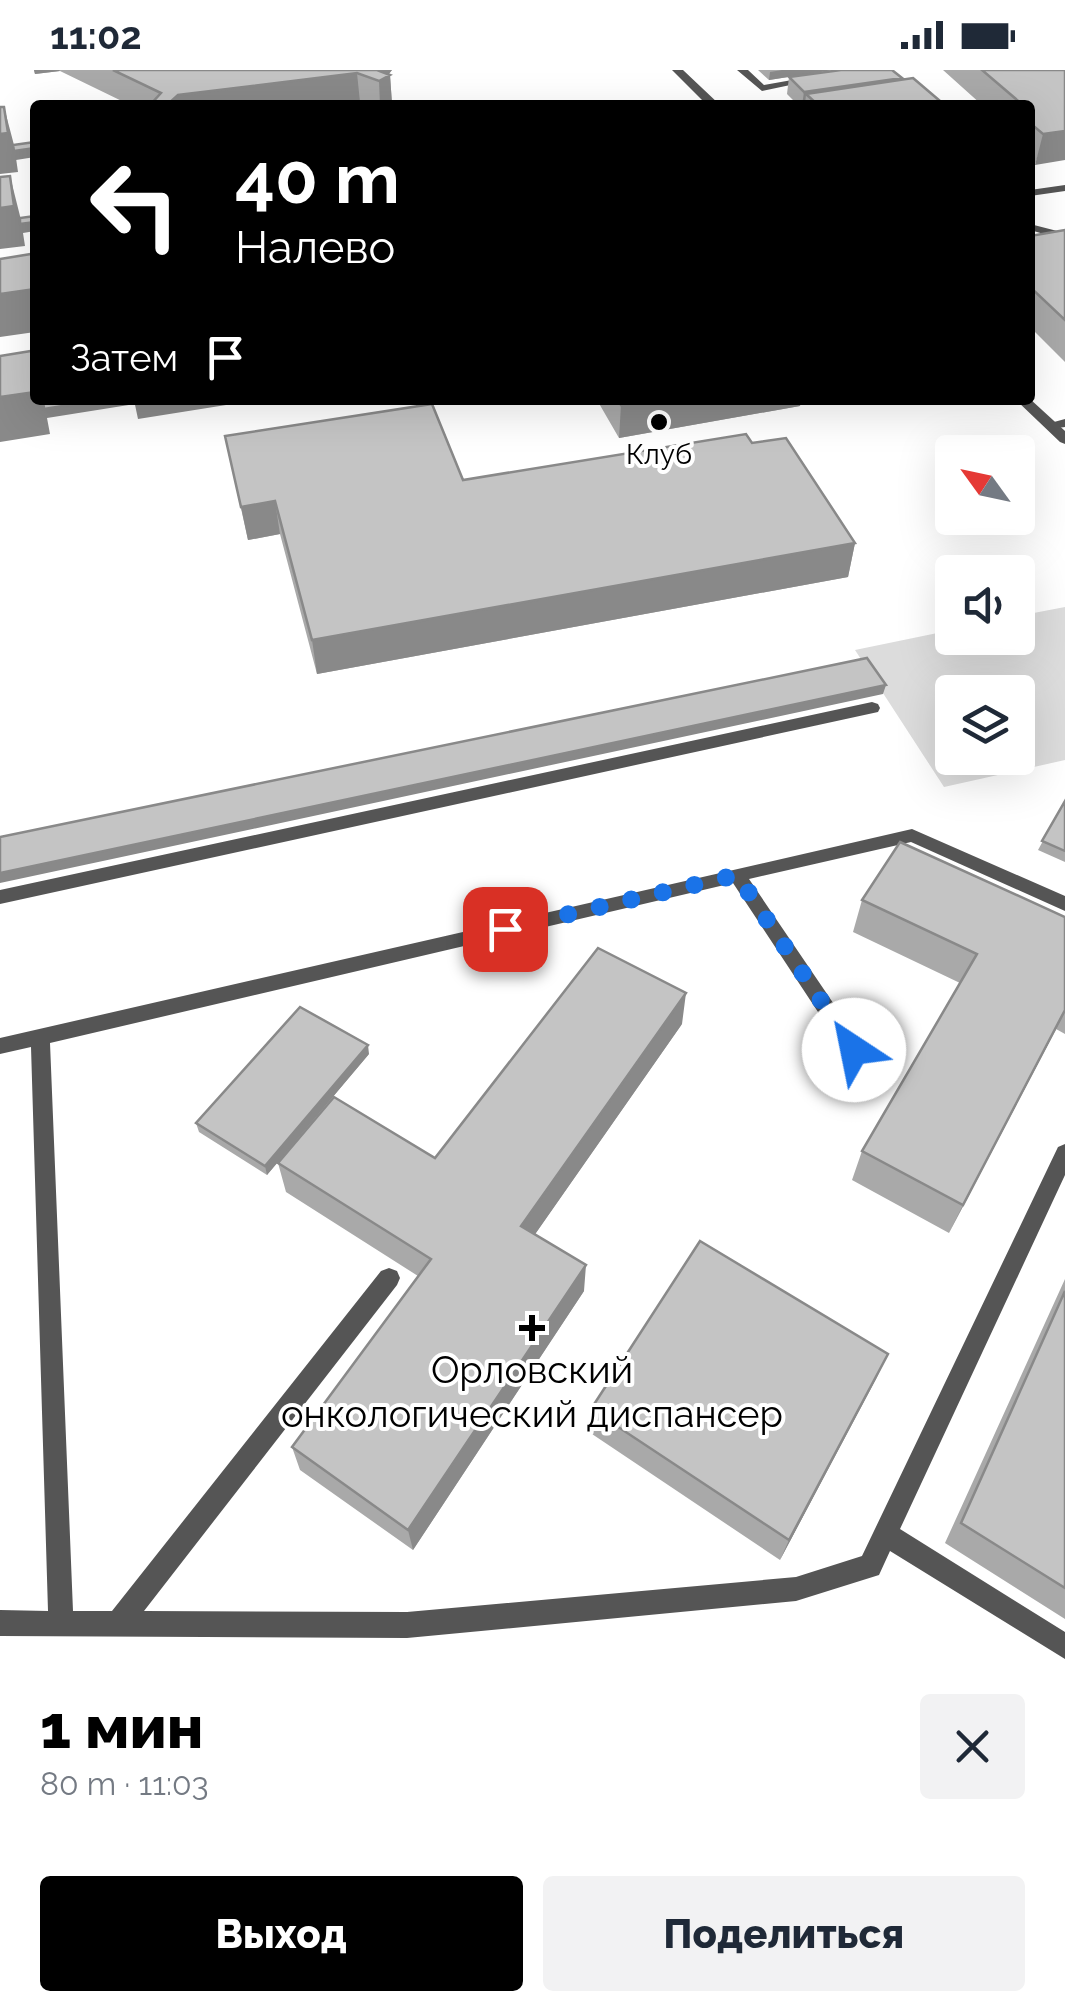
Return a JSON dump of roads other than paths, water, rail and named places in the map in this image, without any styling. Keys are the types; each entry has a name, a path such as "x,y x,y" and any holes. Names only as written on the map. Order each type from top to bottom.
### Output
{"street":[{"path":"678,70 709,100"},
{"path":"1030,405 1057,424 1065,440"}],"lane":[{"path":"742,70 762,88 821,78"},
{"path":"1035,192 1065,188"},
{"path":"1035,228 1065,237"},
{"path":"0,897 872,708"},
{"path":"0,1046 912,835 1065,904"},
{"path":"737,875 854,1050"},
{"path":"40,1037 61,1623"},
{"path":"0,1623 407,1625 796,1589 870,1566 1065,1153"},
{"path":"118,1624 389,1278"},
{"path":"884,1534 1065,1646"}],"place":[{"name":"Клуб","path":"659,422"},
{"name":"Орловский онкологический диспансер","path":"532,1328"}]}
